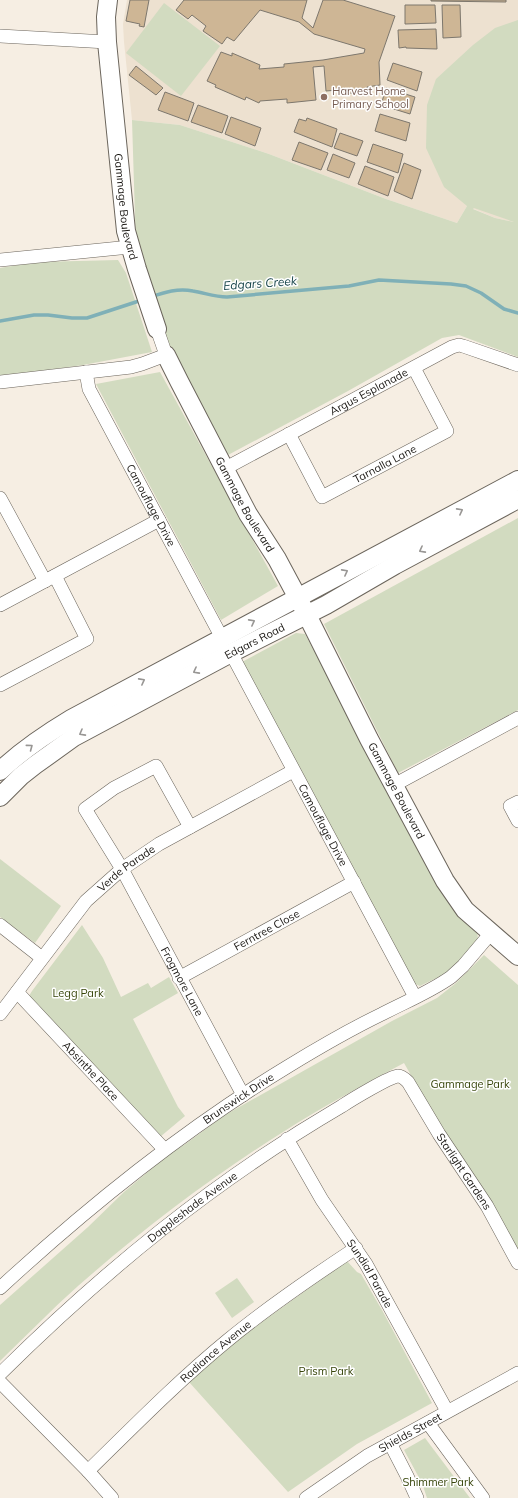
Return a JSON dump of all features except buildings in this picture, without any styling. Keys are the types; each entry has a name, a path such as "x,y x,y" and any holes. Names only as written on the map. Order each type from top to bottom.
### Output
{"main road":[{"name":"Gammage Boulevard","path":"108,0 106,17 107,42 123,212 130,247 157,329"},
{"name":"Gammage Boulevard","path":"166,355 248,514 277,559 298,598 369,739 445,881 465,910 518,956"},
{"name":"Edgars Road","path":"0,797 21,776 74,737 226,645 298,598 518,480"},
{"name":"Edgars Road","path":"0,772 33,744 71,719 226,645 307,615 395,565 518,499"}],"street":[{"path":"0,36 107,42"},
{"path":"0,260 130,247"},
{"name":"Gammage Boulevard","path":"157,329 166,355"},
{"name":"Argus Esplanade","path":"224,469 459,345 518,365"},
{"path":"0,382 136,366 166,355"},
{"name":"Tarnalla Lane","path":"289,434 322,497 447,431 414,368"},
{"name":"Camouflage Drive","path":"86,372 89,389 415,997"},
{"path":"0,498 87,639 0,685"},
{"path":"0,605 159,520"},
{"path":"394,785 518,718"},
{"name":"Frogmore Lane","path":"190,827 156,766 114,788 85,809 122,869 243,1095"},
{"name":"Verde Parade","path":"0,1014 86,902 122,869 142,854 293,771"},
{"path":"518,802 510,806 518,821"},
{"name":"Ferntree Close","path":"180,978 354,882"},
{"path":"0,925 42,958"},
{"name":"Brunswick Drive","path":"0,1288 79,1217 164,1149 243,1095 328,1043 451,977 463,966 491,933"},
{"name":"Absinthe Place","path":"17,992 164,1149"},
{"name":"Dappleshade Avenue","path":"0,1374 48,1327 137,1248 197,1202 287,1139 342,1106 398,1076 402,1077 408,1082"},
{"name":"Starlight Gardens","path":"408,1082 435,1128 487,1206 518,1263"},
{"name":"Sundial Parade","path":"287,1139 322,1200 356,1248 378,1284 448,1411"},
{"name":"Radiance Avenue","path":"88,1471 183,1379 228,1340 265,1311 356,1248"},
{"name":"Shields Street","path":"306,1498 367,1456 518,1373"},
{"path":"0,1382 88,1471 112,1498"},
{"path":"428,1423 483,1498"},
{"path":"390,1443 417,1498"}],"shaded area":[{"name":"Harvest Home Primary School","path":"127,0 518,0 518,223 495,218 467,206 457,223 386,199 269,154 180,125 132,120 123,24"}],"green space":[{"path":"164,3 220,46 181,96 126,53"},
{"path":"518,20 518,357 459,335 442,338 348,391 228,455 169,344 136,249 132,120 180,125 269,154 386,199 457,223 467,206 444,187 426,148 427,105 436,79 473,45 495,28","holes":["474,208 514,222 495,218 473,209"]},
{"path":"118,260 126,273 152,352 83,365 0,377 0,268 36,262"},
{"path":"160,372 278,586 221,620 96,384"},
{"path":"518,518 518,710 398,773 324,624"},
{"path":"296,633 305,634 382,777 477,930 478,940 447,973 420,986 413,983 242,662"},
{"path":"0,859 61,906 35,943 0,917"},
{"name":"Legg Park","path":"82,925 103,958 121,997 148,983 151,988 169,977 178,993 133,1019 178,1107 185,1116 160,1137 29,996"},
{"name":"Gammage Park","path":"484,955 518,985 518,1249 483,1188 440,1126 404,1063 343,1096 298,1123 256,1149 203,1186 127,1245 78,1286 0,1361 0,1305 88,1227 124,1192 169,1154 225,1115 392,1021 437,998 456,983"},
{"name":"Prism Park","path":"347,1261 357,1272 361,1274 432,1403 357,1444 288,1492 189,1382 231,1345"},
{"path":"237,1278 254,1302 232,1318 215,1293"},
{"name":"Shimmer Park","path":"425,1438 470,1498 427,1498 422,1483 404,1450"}],"waterway":[{"name":"Edgars Creek","path":"151,297 177,290 193,291 227,297 349,286 379,280 466,286 481,293 504,309 518,313"},
{"name":"Edgars Creek","path":"0,321 34,315 87,318 142,300"}],"place":[{"name":"Harvest Home Primary School","path":"324,97"}]}
